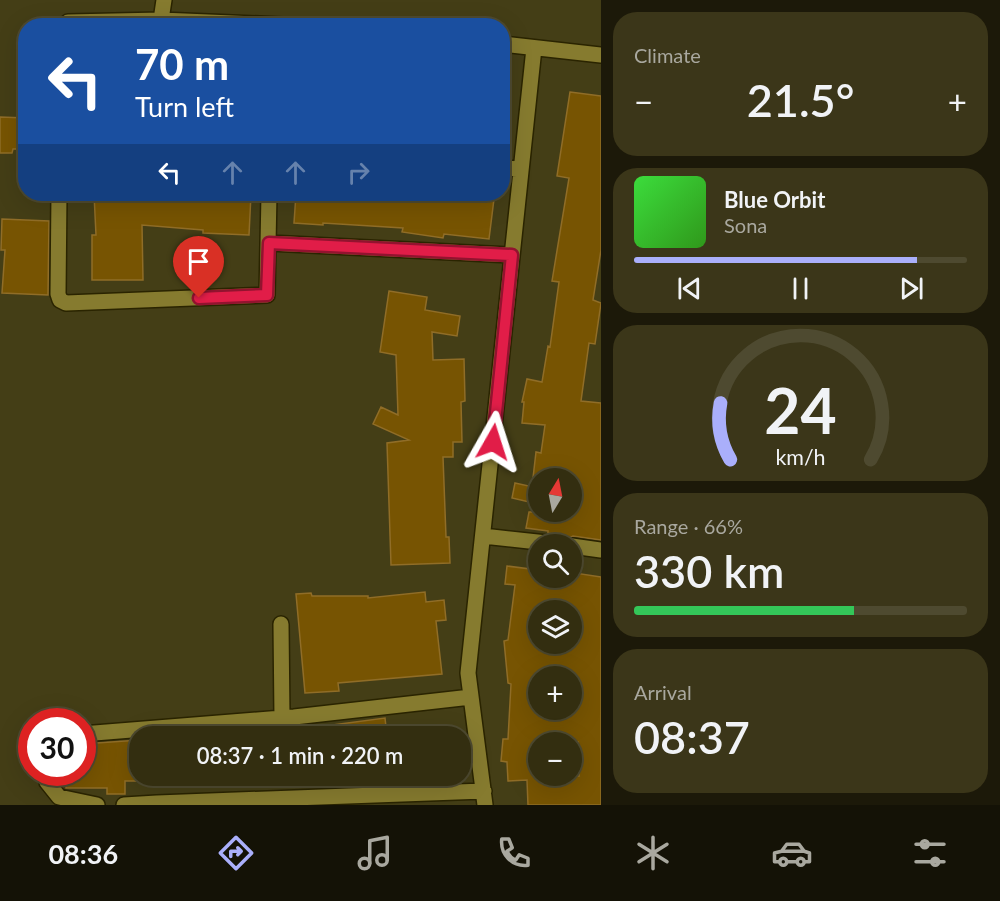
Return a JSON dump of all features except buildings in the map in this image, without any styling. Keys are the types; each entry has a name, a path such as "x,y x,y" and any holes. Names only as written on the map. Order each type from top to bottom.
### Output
{"street":[{"path":"161,18 164,0"},
{"path":"510,45 601,55"},
{"path":"124,805 484,798 468,673 534,48"},
{"path":"510,168 521,169"},
{"path":"59,201 58,294 60,300 66,303 267,295 269,201"},
{"path":"269,243 512,255"},
{"path":"483,536 528,541"},
{"path":"582,547 601,550"},
{"path":"281,624 282,718"},
{"path":"96,733 282,718 471,697"},
{"path":"50,786 59,797 97,805"}],"route":[{"path":"199,298 267,295 269,243 512,255 493,442"}]}
